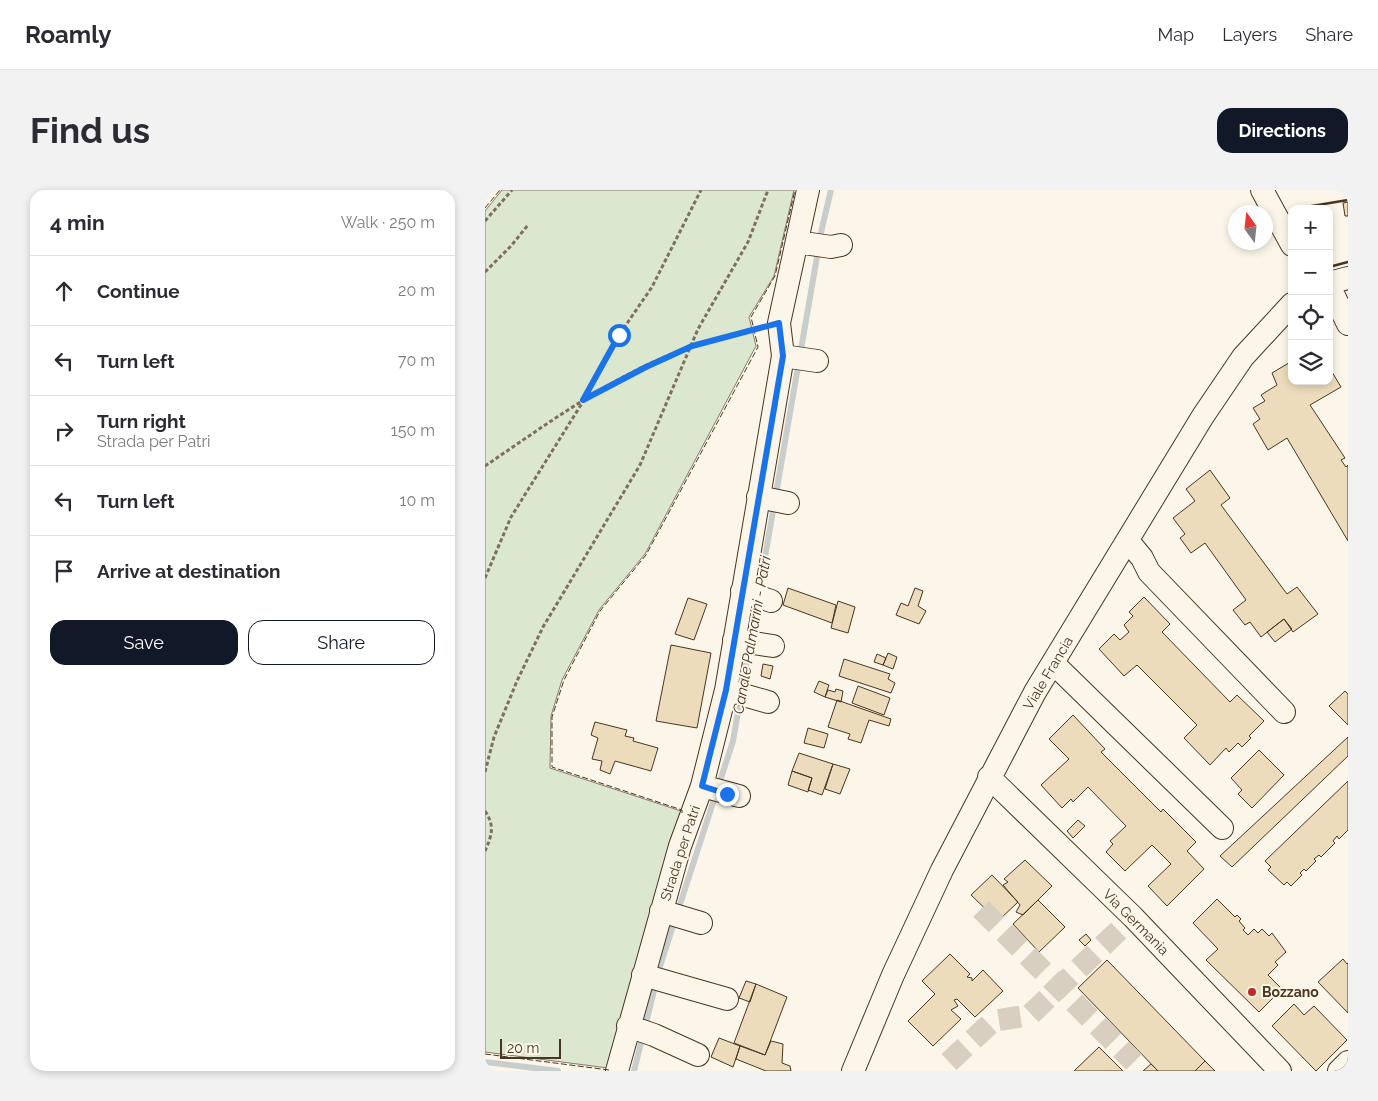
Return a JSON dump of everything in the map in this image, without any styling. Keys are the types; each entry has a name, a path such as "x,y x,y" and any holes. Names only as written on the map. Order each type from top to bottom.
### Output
{"street":[{"name":"Strada per Patri","path":"617,1071 639,1030 646,976 680,846 720,791 744,695 757,596 758,497 799,359 779,323 820,244 808,190"},
{"path":"1262,190 1288,237"},
{"path":"1333,284 1348,278"},
{"path":"1333,293 1348,324"},
{"name":"Viale Francia","path":"853,1071 893,975 941,870 989,777 1053,663 1203,416 1243,357 1288,308"},
{"path":"758,497 788,503"},
{"path":"1128,541 1142,558 1149,572 1284,712"},
{"path":"1053,663 1222,828"},
{"name":"Via Germania","path":"989,777 1133,917 1280,1071"},
{"path":"664,912 697,923"},
{"path":"646,976 672,985 727,999"},
{"path":"639,1030 698,1055"},
{"path":"1339,1071 1348,1062"}],"path":[{"path":"485,221 511,190"},
{"path":"485,578 511,517 583,400 619,335 652,288 701,190"},
{"path":"485,772 495,737 517,681 543,627 640,465 698,329 748,242 768,190"},
{"path":"485,272 511,246 528,225"},
{"path":"485,466 583,400 646,367 692,346 779,323"},
{"path":"485,810 491,819 493,831 485,851"}],"green space":[{"path":"502,190 794,190 774,276 749,317 756,346 645,554 599,610 562,680 551,716 550,768 681,811 608,1068 485,1052 485,211"}],"building":[{"path":"1348,202 1348,216 1345,216 1343,203"},
{"path":"1288,363 1288,385 1333,385 1333,374 1341,387 1310,405 1345,458 1341,460 1346,467 1348,465 1348,541 1287,438 1268,450 1253,424 1260,419 1253,408 1265,401 1261,395 1277,385 1272,373"},
{"path":"1210,470 1230,498 1221,505 1287,594 1297,587 1318,614 1293,632 1284,619 1261,637 1250,622 1245,625 1233,610 1246,600 1205,543 1191,553 1180,538 1185,534 1173,518 1195,501 1186,489"},
{"path":"788,588 836,605 832,623 783,605"},
{"path":"915,588 923,591 918,606 926,611 919,624 896,615 901,603 908,606"},
{"path":"1144,597 1170,624 1162,632 1230,702 1237,695 1264,721 1249,736 1251,738 1242,747 1238,743 1229,752 1226,748 1210,765 1184,738 1197,725 1137,665 1124,676 1099,649 1114,634 1120,640 1129,632 1124,625 1133,616 1129,612"},
{"path":"688,598 707,604 694,640 675,634"},
{"path":"838,601 855,607 848,633 831,628"},
{"path":"1284,619 1292,629 1275,642 1267,632"},
{"path":"671,645 711,653 697,728 656,721"},
{"path":"888,653 897,657 893,669 883,665"},
{"path":"877,654 886,658 883,665 874,662"},
{"path":"844,659 890,674 888,679 895,683 891,693 839,676"},
{"path":"763,664 773,666 770,679 761,676"},
{"path":"819,681 829,685 825,697 814,692"},
{"path":"858,686 890,698 884,715 852,703"},
{"path":"836,689 843,691 841,702 825,697 828,690 835,692"},
{"path":"1345,691 1348,694 1348,725 1329,706"},
{"path":"837,700 891,719 889,726 869,720 861,743 848,739 850,734 828,727"},
{"path":"1073,715 1105,749 1101,752 1161,812 1163,809 1196,842 1187,851 1204,869 1167,906 1148,886 1171,864 1152,845 1125,871 1106,852 1113,844 1110,841 1126,826 1088,787 1073,802 1071,799 1062,808 1041,785 1069,759 1049,739"},
{"path":"595,722 627,730 625,736 634,738 633,741 658,748 651,771 615,761 610,774 600,770 602,761 592,759 598,738 591,735"},
{"path":"808,728 828,734 824,748 804,743"},
{"path":"1348,737 1348,756 1232,867 1220,856"},
{"path":"1259,750 1284,775 1252,808 1238,794 1242,790 1231,778"},
{"path":"799,753 833,764 822,795 808,790 812,778 792,771"},
{"path":"833,764 850,769 840,794 825,789"},
{"path":"792,771 812,778 808,792 788,785"},
{"path":"1348,781 1348,830 1339,839 1337,836 1333,841 1335,843 1321,857 1319,855 1314,859 1316,861 1306,871 1304,869 1300,873 1302,875 1291,886 1287,882 1284,885 1268,870 1271,867 1265,861"},
{"path":"1078,820 1085,826 1073,838 1067,831"},
{"path":"1025,860 1052,886 1023,915 1016,912 1020,905 1003,885 1008,882 1004,879"},
{"path":"992,875 1018,902 998,921 971,895"},
{"path":"1217,899 1235,917 1237,915 1241,919 1239,921 1245,928 1243,930 1248,935 1254,929 1258,933 1262,929 1269,936 1272,933 1286,952 1275,962 1278,965 1268,975 1282,989 1259,1012 1206,960 1218,949 1193,923"},
{"path":"1038,900 1065,927 1039,952 1013,924"},
{"path":"1086,934 1091,940 1085,946 1079,940"},
{"path":"950,954 970,974 967,977 972,978 972,981 983,970 1003,991 975,1017 957,999 954,1000 958,1006 951,1010 961,1019 933,1046 908,1021 935,994 922,981"},
{"path":"1343,959 1348,963 1348,1013 1318,982"},
{"path":"1107,960 1205,1061 1195,1071 1158,1071 1078,988"},
{"path":"746,981 756,984 750,1002 739,998"},
{"path":"756,984 787,997 765,1055 734,1043"},
{"path":"1294,1004 1304,1015 1314,1006 1347,1040 1316,1071 1272,1026"},
{"path":"719,1038 740,1046 733,1067 711,1057"},
{"path":"771,1041 783,1044 782,1063 790,1066 791,1071 766,1071 736,1059 740,1046 765,1055"},
{"path":"1099,1047 1123,1071 1074,1071"},
{"path":"1205,1061 1215,1071 1195,1071"},
{"path":"1151,1064 1158,1071 1143,1071"}],"waterway":[{"name":"Canale Palmarini - Patri","path":"759,592 822,228 831,190"},
{"name":"Canale Palmarini - Patri","path":"634,1071 661,963 733,741 757,602"},
{"path":"485,1062 558,1071"}],"tunnel":[{"path":"981,909 1134,1062"},
{"path":"949,1062 993,1021 1030,1015 1133,917"}],"fence":[{"path":"485,208 500,190"},
{"path":"682,813 682,810 552,767 552,717 564,680 600,611 646,555 758,347 751,317 775,276 795,190"},
{"path":"485,1054 609,1070"}],"wall":[{"path":"1318,205 1348,200"},
{"path":"1333,266 1348,262"}],"place":[{"name":"Bozzano","path":"1252,992"}],"route":[{"path":"619,335 583,400 646,367 692,346 779,323 783,356 726,690 702,786 727,794"}]}
